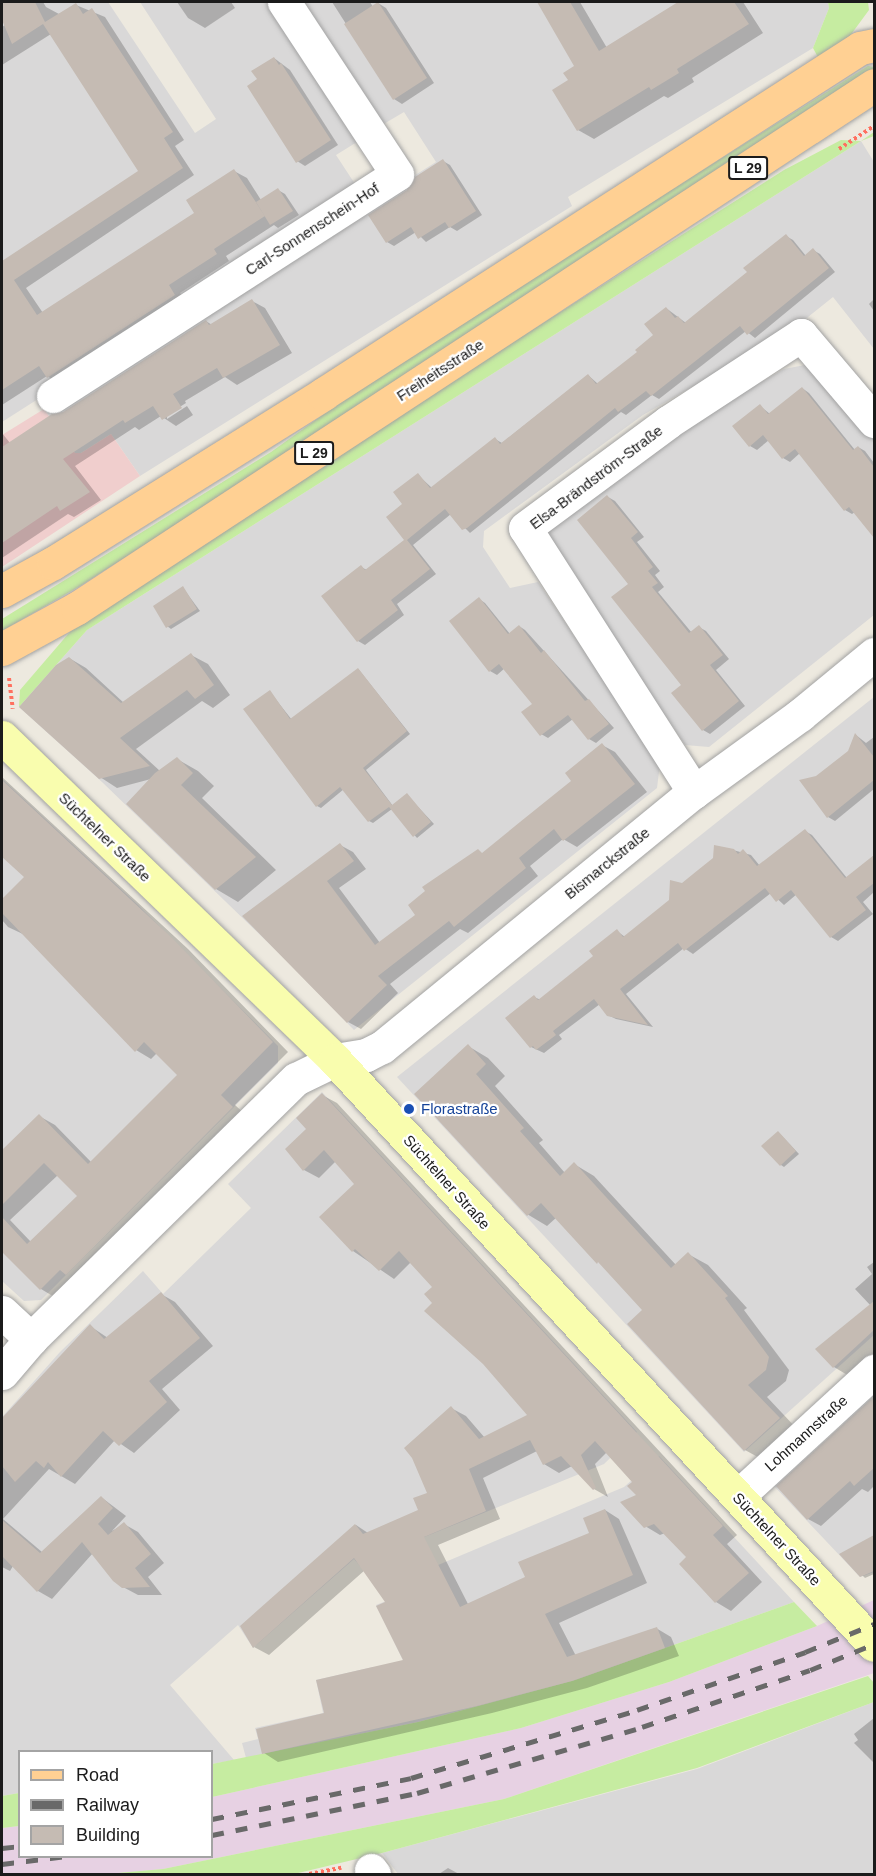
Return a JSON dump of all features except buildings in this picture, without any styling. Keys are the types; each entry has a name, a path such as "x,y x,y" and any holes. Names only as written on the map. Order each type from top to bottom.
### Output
{"main road":[{"name":"L 29","path":"2,591 53,563 323,394 860,48 874,45"},
{"name":"Freiheitsstraße","path":"2,649 77,608 874,85"},
{"name":"Süchtelner Straße","path":"2,737 335,1060 874,1645"}],"street":[{"name":"Carl-Sonnenschein-Hof","path":"53,396 397,174 284,2"},
{"name":"Elsa-Brändström-Straße","path":"694,792 525,528 668,422 801,335 874,421"},
{"name":"Bismarckstraße","path":"335,1060 366,1055 382,1047 694,792 800,715 874,654"},
{"path":"2,1373 31,1339 297,1079 335,1060"},
{"path":"2,1312 31,1339"},
{"name":"Lohmannstraße","path":"738,1496 874,1371"}],"shaded area":[{"path":"2,2 108,2 195,133 216,119 140,2 267,2 357,142 336,155 355,184 234,274 2,422"},
{"path":"303,2 828,2 829,8 813,48 568,197 572,206 140,476 111,434 81,453 75,453 44,409 436,162 404,112 382,125"},
{"path":"861,141 874,162 874,349 833,297 793,329 643,415 484,531 483,547 510,588 538,582 660,764 657,788 354,1030 288,962 102,782 19,707 87,630"},
{"path":"805,365 874,434 874,615 709,747 685,745 553,550 548,530 662,438 784,369"},
{"path":"44,409 75,453 81,453 111,434 140,476 2,567 2,435"},
{"path":"874,697 874,1335 744,1452 397,1077"},
{"path":"2,779 138,905 278,1046 278,1063 41,1300 24,1301 2,1281"},
{"path":"322,1092 637,1432 604,1464 380,1555 360,1566 354,1559 253,1648 238,1625 170,1685 234,1760 213,1764 213,1750 18,1750 18,1793 2,1796 2,1417 60,1352 143,1271 163,1294 251,1208 228,1184"},
{"path":"874,1391 874,1572 860,1577 774,1486 843,1424 841,1420"},
{"path":"659,1456 794,1602 575,1680 418,1722 246,1758 242,1743 258,1739 255,1728 323,1713 316,1680 373,1667 378,1689 413,1681 376,1605 386,1601 412,1576 624,1487"},
{"path":"874,1600 874,1673 504,1799 163,1869 107,1874 2,1874 2,1828 18,1826 18,1858 213,1858 213,1797 521,1728 669,1682 817,1626"},
{"path":"874,1702 874,1874 398,1874 382,1853 697,1769"}],"green space":[{"path":"828,2 868,2 869,10 844,44 821,63 813,48 829,8"},
{"path":"868,66 874,67 871,72 613,248 80,586 2,631 2,619 271,452 384,371"},
{"path":"874,132 874,136 861,141"},
{"path":"841,140 861,141 87,630 19,707 20,690 75,626 102,603 784,170"},
{"path":"794,1602 817,1626 669,1682 521,1728 213,1797 213,1764 418,1722 575,1680"},
{"path":"868,1676 874,1683 874,1702 697,1768 382,1853 294,1874 107,1874 163,1869 504,1799"},
{"path":"18,1793 18,1826 2,1828 2,1796"}],"railway":[{"path":"213,1819 411,1778 637,1710 805,1652 874,1624"},
{"path":"213,1835 417,1793 642,1727 810,1670 874,1644"},
{"path":"2,1848 18,1846"},
{"path":"2,1864 51,1858"}],"place":[{"name":"Florastraße","path":"409,1109"}]}
